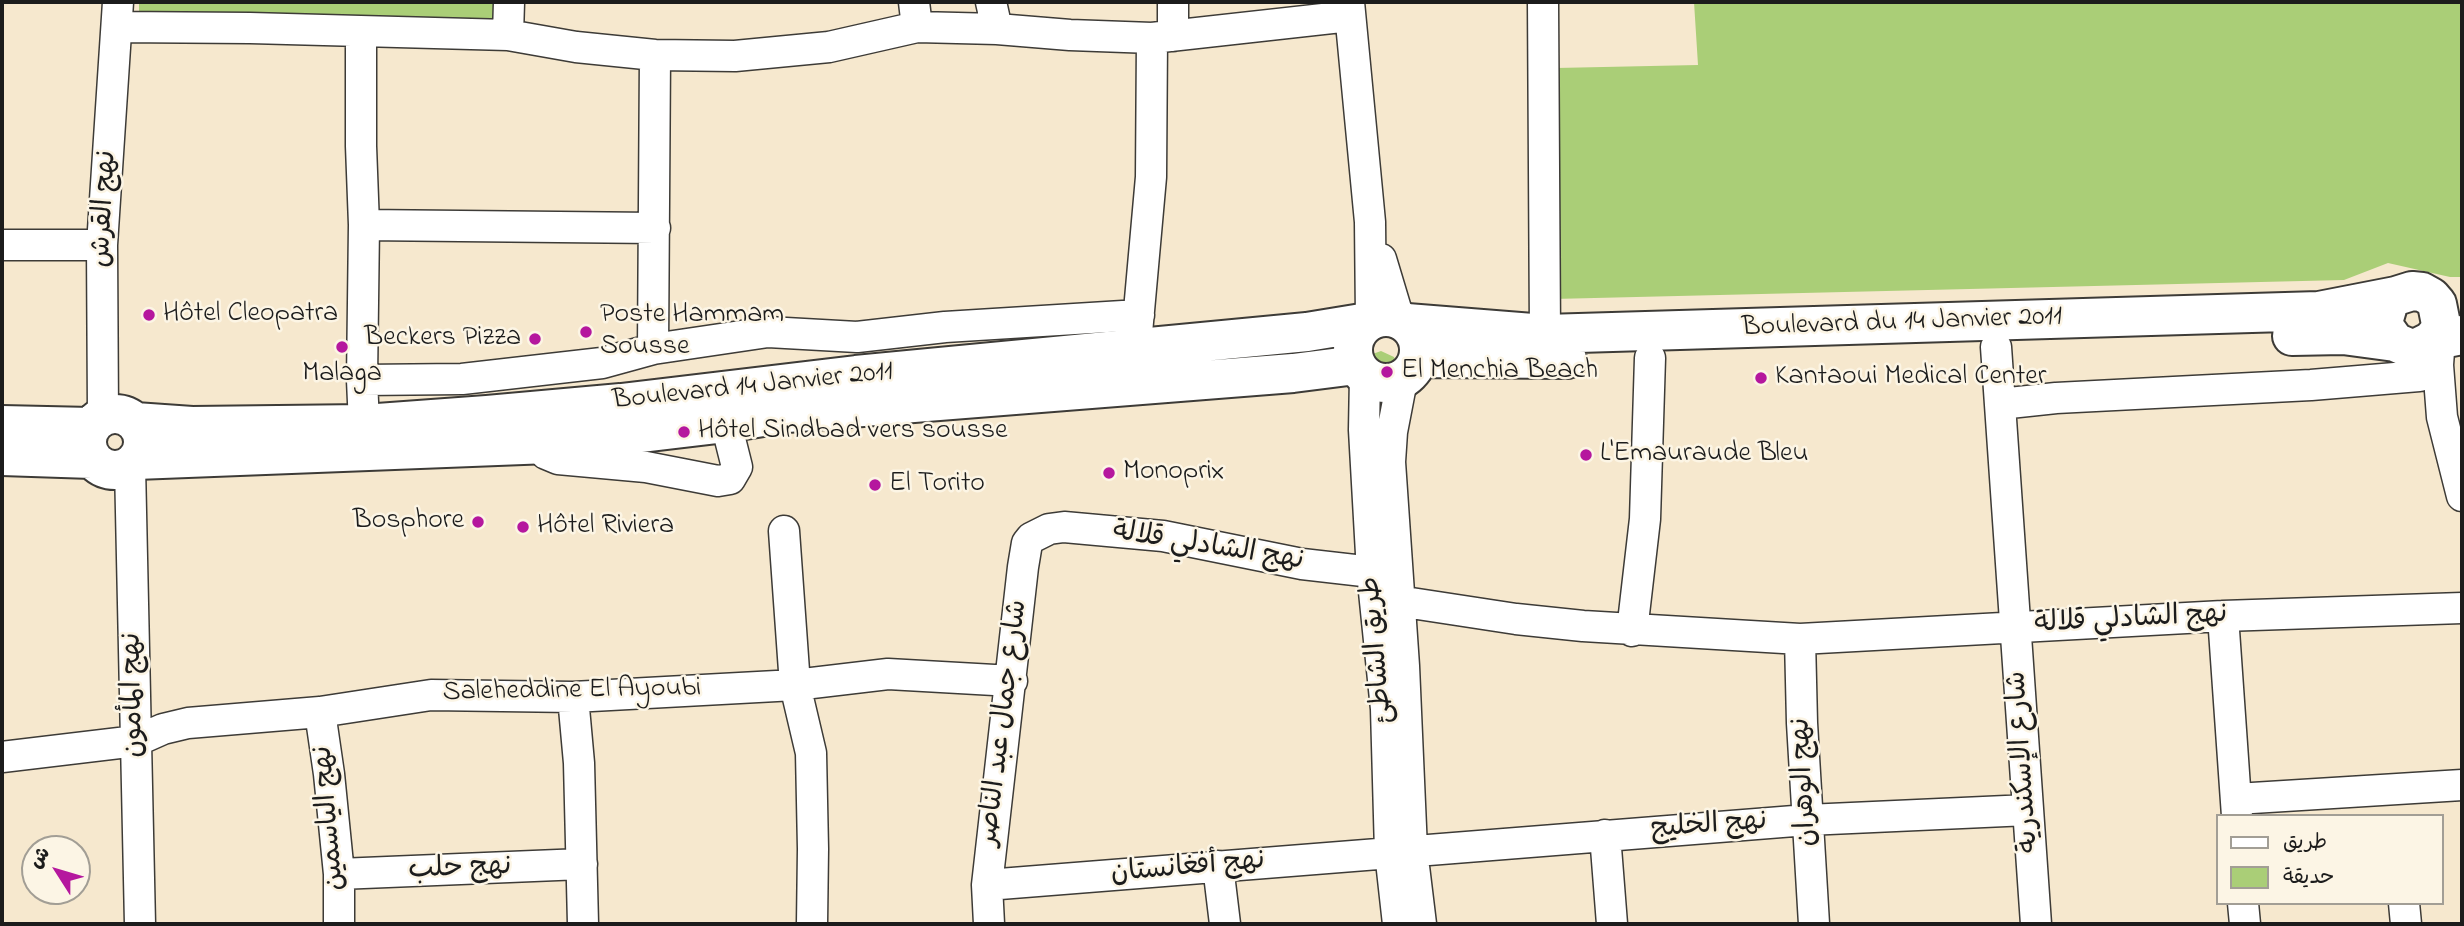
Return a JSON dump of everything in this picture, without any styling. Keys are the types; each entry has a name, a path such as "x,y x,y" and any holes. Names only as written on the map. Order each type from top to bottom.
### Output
{"main road":[{"name":"Boulevard du 14 Janvier 2011","path":"1386,345 1545,334 2319,311 2427,329"},
{"name":"Boulevard du 14 Janvier 2011","path":"1386,345 1650,358 2343,335 2427,329"},
{"name":"Boulevard 14 Janvier 2011","path":"1307,332 1386,345 1293,373 787,413 726,424 549,444 133,463 117,470 97,464 105,431 192,426 364,424 621,403 856,375 1137,333 1307,332"},
{"path":"2,425 105,431"},
{"path":"2,456 105,431"}],"street":[{"path":"509,2 509,35"},
{"path":"362,380 462,379 602,363 653,349 768,331 857,337 945,327 1137,333 1163,37 1173,2"},
{"path":"1544,2 1545,334"},
{"path":"117,15 250,28 509,35 576,47 655,55 735,56 829,47 915,15 994,15 1070,36 1163,37 1350,9"},
{"name":"طريق الشاطئ","path":"1350,9 1370,222 1386,345 1392,432 1390,462 1404,666 1398,924"},
{"name":"نهج القرش","path":"105,431 102,245 117,15"},
{"path":"361,32 364,424"},
{"path":"653,349 655,55"},
{"path":"364,225 655,228"},
{"path":"2,245 102,245"},
{"path":"2000,404 2056,398 2311,386 2427,329"},
{"path":"2427,329 2438,365 2442,417"},
{"path":"2427,329 2442,417 2462,496"},
{"name":"طريق الشاطئ","path":"1386,345 1364,430 1371,572 1401,851 1421,924"},
{"name":"شارع الإسكندرية","path":"1996,347 2036,924"},
{"path":"1632,631 1646,519 1650,358"},
{"path":"549,444 546,454 558,459 646,467 718,481 730,479 737,467 726,424"},
{"name":"نهج المأمون","path":"133,463 140,924"},
{"name":"نهج الشادلي قلالة","path":"1044,531 1064,527 1163,536 1302,564 1371,572"},
{"path":"784,531 795,685 811,753 812,924"},
{"name":"شارع جمال عبد الناصر","path":"989,924 987,885 1025,551 1031,538 1044,531"},
{"name":"نهج الشادلي قلالة","path":"1398,601 1516,619 1632,631 1800,639 2223,616 2462,608"},
{"path":"2223,616 2236,807 2462,785"},
{"name":"نهج الوهران","path":"1800,639 1814,924"},
{"name":"Saleheddine El Ayoubi","path":"2,757 136,741 163,729 188,723 320,712 431,695 573,697 795,685 888,674 1012,681"},
{"path":"573,697 579,762 583,924"},
{"name":"نهج الياسمين","path":"320,712 339,874 339,924"},
{"name":"نهج الخليج","path":"1401,851 1807,820 2028,810"},
{"path":"1605,835 1612,924"},
{"name":"نهج أفغانستان","path":"987,885 1401,851"},
{"name":"نهج حلب","path":"339,874 582,864"},
{"path":"1218,866 1224,924"},
{"path":"2243,905 2245,924"},
{"path":"2404,905 2406,924"}],"green space":[{"path":"139,2 501,2 500,43 139,27"},
{"path":"1694,2 2462,2 2462,277 2450,277 2388,263 2344,280 1553,299 1556,68 1698,65"},
{"path":"1381,351 1394,357 1399,371 1387,387 1379,389 1367,356"}],"place":[{"name":"Hôtel Cleopatra","path":"149,315"},
{"name":"Poste Hammam Sousse","path":"586,332"},
{"name":"Beckers Pizza","path":"535,339"},
{"name":"Malaga","path":"342,347"},
{"name":"El Menchia Beach","path":"1387,372"},
{"name":"Kantaoui Medical Center","path":"1761,378"},
{"name":"Hôtel Sindbad vers sousse","path":"684,432"},
{"name":"L'Emauraude Bleu","path":"1586,455"},
{"name":"Monoprix","path":"1109,473"},
{"name":"El Torito","path":"875,485"},
{"name":"Bosphore","path":"478,522"},
{"name":"Hôtel Riviera","path":"523,527"}]}
